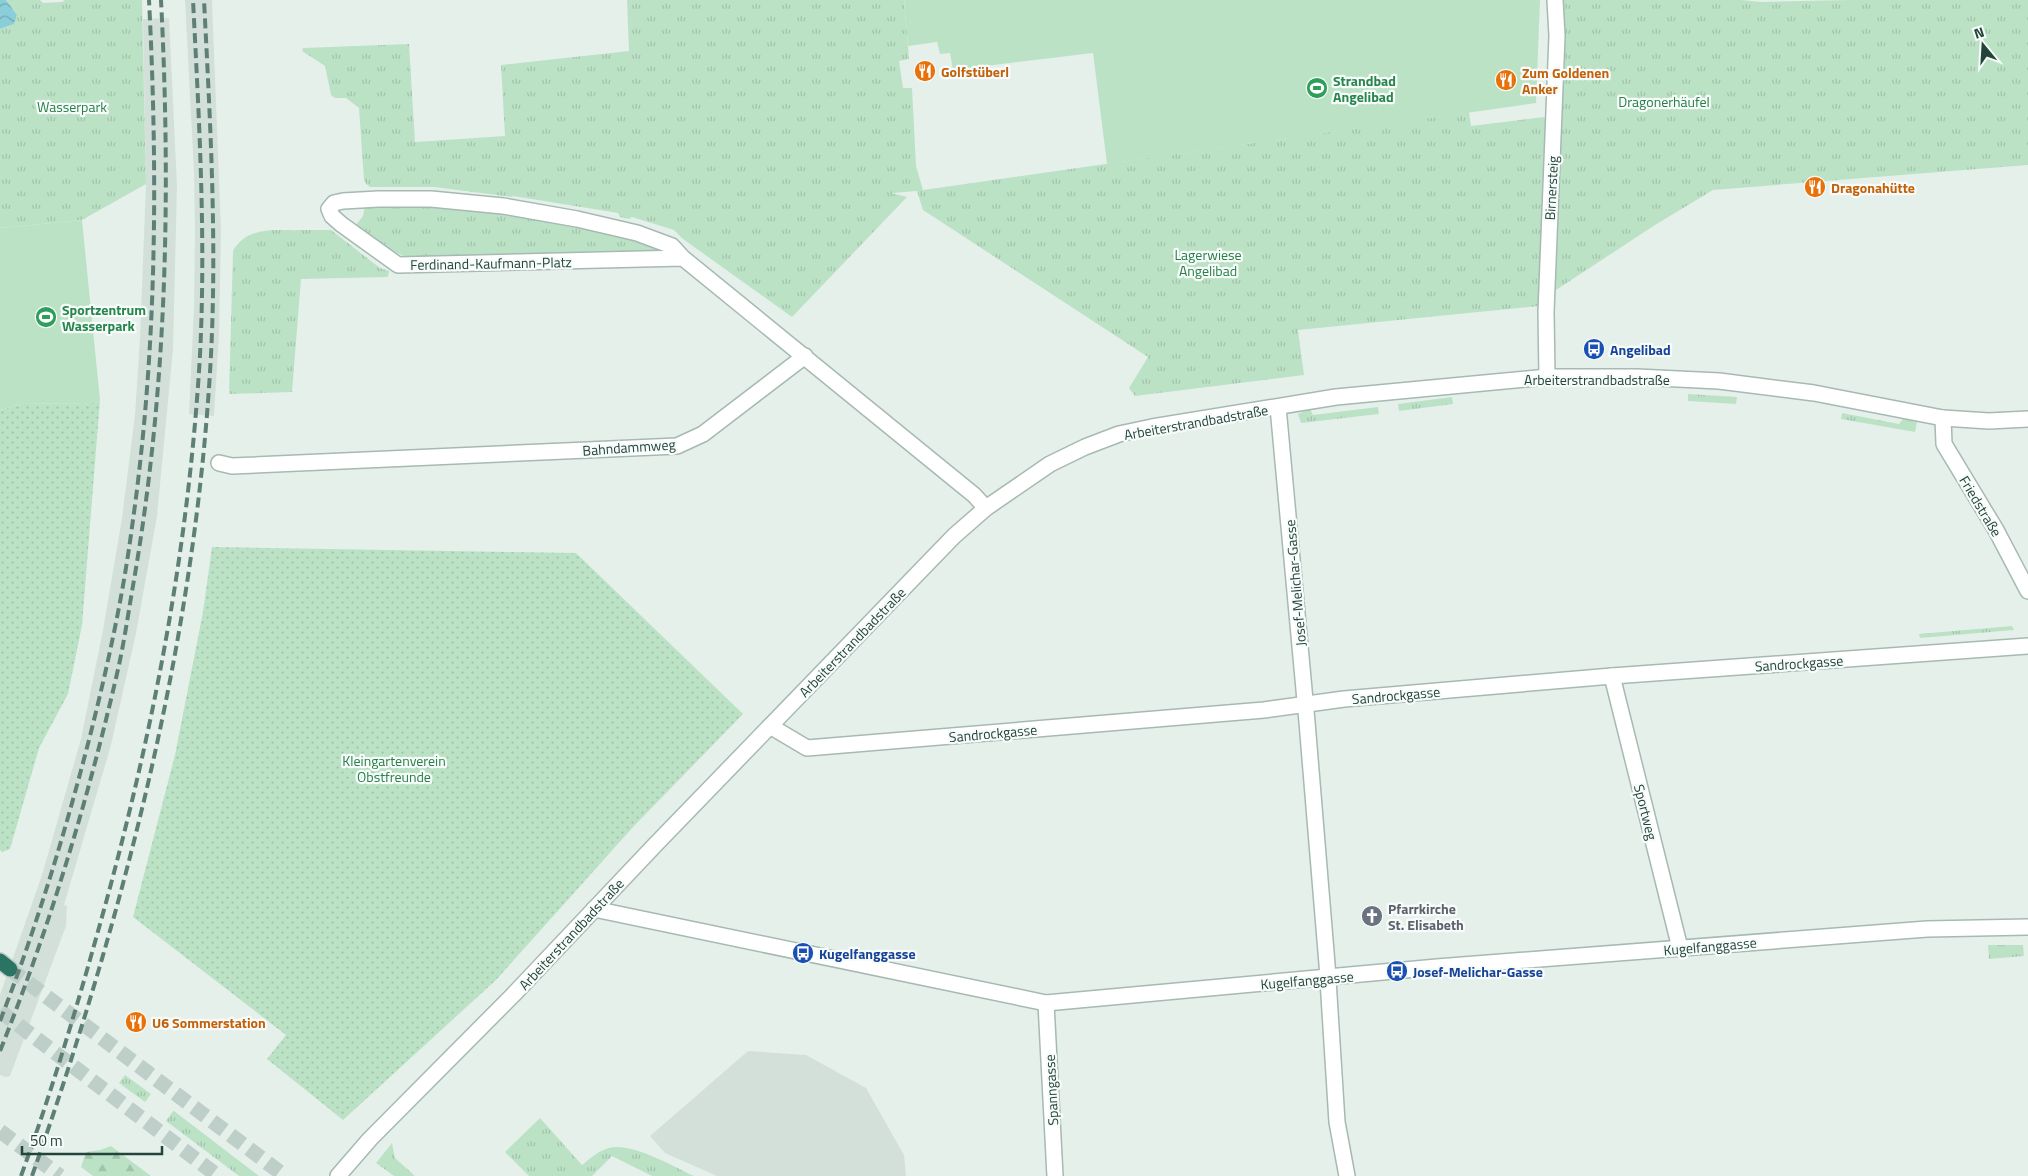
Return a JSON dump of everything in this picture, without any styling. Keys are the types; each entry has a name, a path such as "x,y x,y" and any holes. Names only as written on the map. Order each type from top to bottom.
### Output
{"street":[{"name":"Birnersteig","path":"1547,377 1546,312 1557,54 1555,0"},
{"name":"Ferdinand-Kaufmann-Platz","path":"683,258 398,265 341,224 332,216 329,209 334,203 343,201 431,198 503,206 577,219 637,233 672,246 683,258 805,356"},
{"name":"Bahndammweg","path":"219,463 232,466 677,446 703,434 805,356"},
{"path":"805,356 974,495 986,508"},
{"name":"Arbeiterstrandbadstraße","path":"338,1176 352,1158 513,996 594,909 954,536 986,508 1050,464 1085,447 1119,434 1152,427 1336,397 1547,377 1638,377 1719,381 1814,393 1943,418 1989,421 2028,419"},
{"name":"Josef-Melichar-Gasse","path":"1278,407 1306,704 1328,978 1337,1122 1347,1176"},
{"name":"Friedstraße","path":"1943,418 1944,444 1996,530 2028,592"},
{"name":"Sandrockgasse","path":"770,726 807,748 1255,711 1344,699 1612,676 2028,646"},
{"name":"Sportweg","path":"1612,676 1680,948"},
{"name":"Kugelfanggasse","path":"594,909 1046,1003 1927,928 2028,927"},
{"name":"Spanngasse","path":"1046,1003 1055,1176"}],"shaded area":[{"path":"185,0 212,0 221,231 219,335 214,416 189,414 195,234 194,172"},
{"path":"169,18 177,186 173,349 157,516 136,633 111,745 64,905 67,906 66,926 10,1076 6,1077 0,1075 0,995 42,875 81,739 103,630 122,518 135,415 140,338 146,184 143,19"},
{"path":"748,1051 806,1055 866,1088 904,1155 906,1176 717,1176 665,1153 650,1136"}],"green space":[{"name":"Wasserpark","path":"6,0 40,0 43,3 62,2 65,0 142,0 146,184 82,220 0,228 0,29 14,24 17,15"},
{"name":"Lagerwiese Angelibad","path":"627,0 904,0 909,59 899,61 903,88 912,88 916,166 923,190 1469,112 1471,126 1543,117 1548,121 1539,306 1298,330 1304,375 1135,396 1129,388 1148,357 923,210 917,191 892,193 907,197 792,317 683,239 674,230 632,217 629,219 620,217 618,213 513,196 434,187 370,187 364,180 359,108 346,98 335,98 331,95 325,66 302,51 303,48 409,44 415,142 505,136 501,65 629,51"},
{"name":"Strandbad Angelibad","path":"904,0 1540,0 1536,103 1107,164 1093,53 953,70 950,53 940,54 937,42 908,46"},
{"name":"Dragonerhäufel","path":"1562,0 1742,0 1761,2 2028,0 2028,165 1713,190 1655,225 1553,292 1565,49"},
{"path":"429,203 567,225 656,244 659,249 658,252 415,259 391,250 356,225 363,216 365,205"},
{"name":"Sportzentrum Wasserpark","path":"82,220 100,400 95,403 21,404 0,410 0,228"},
{"path":"331,230 380,268 389,271 388,277 301,279 292,392 229,394 233,251 246,237 264,231"},
{"path":"1688,394 1737,397 1736,404 1688,401"},
{"path":"1452,397 1453,404 1399,411 1398,404"},
{"path":"100,400 82,625 68,694 39,748 10,849 2,852 0,850 0,410 21,404 95,403"},
{"path":"1378,407 1379,414 1301,423 1298,414 1310,409 1313,415"},
{"path":"1842,413 1899,424 1903,419 1917,422 1915,432 1841,419"},
{"name":"Kleingartenverein Obstfreunde","path":"212,547 576,553 743,714 634,826 496,980 343,1120 267,1059 286,1035 133,917 175,755 203,612"},
{"path":"2012,626 2014,630 1920,638 1919,634"},
{"path":"1988,945 2023,945 2024,956 1989,959"},
{"path":"125,1075 151,1094 145,1102 119,1083"},
{"path":"173,1111 259,1176 239,1176 166,1121"},
{"path":"540,1118 582,1165 601,1151 609,1148 629,1148 652,1156 694,1176 652,1176 612,1156 592,1176 529,1176 505,1152"},
{"path":"392,1143 395,1158 415,1176 394,1176 376,1163"},
{"path":"111,1146 151,1176 93,1176 81,1167 86,1152"}],"water":[{"path":"0,0 6,0 17,15 14,24 0,29"}],"tunnel":[{"path":"10,969 285,1176"},
{"path":"0,1011 218,1176"},
{"path":"0,1131 60,1176"}],"railway":[{"path":"0,1021 50,878 91,732 120,604 128,553 140,461 151,330 154,132 149,0"},
{"path":"0,1051 52,909 95,763 121,654 134,580 154,436 164,291 166,145 161,0"},
{"path":"21,1176 76,1008 123,838 154,701 178,564 188,495 195,425 202,311 201,178 193,0"},
{"path":"32,1176 66,1076 126,874 151,772 190,565 203,460 213,311 212,178 204,0"}],"place":[{"name":"Golfstüberl","path":"925,71"},
{"name":"Zum Goldenen Anker","path":"1506,80"},
{"name":"Strandbad Angelibad","path":"1317,88"},
{"name":"Dragonahütte","path":"1815,187"},
{"name":"Sportzentrum Wasserpark","path":"46,317"},
{"name":"Angelibad","path":"1594,349"},
{"name":"Pfarrkirche St. Elisabeth","path":"1372,916"},
{"name":"Kugelfanggasse","path":"803,953"},
{"name":"Josef-Melichar-Gasse","path":"1397,971"},
{"name":"U6 Sommerstation","path":"136,1022"}]}
